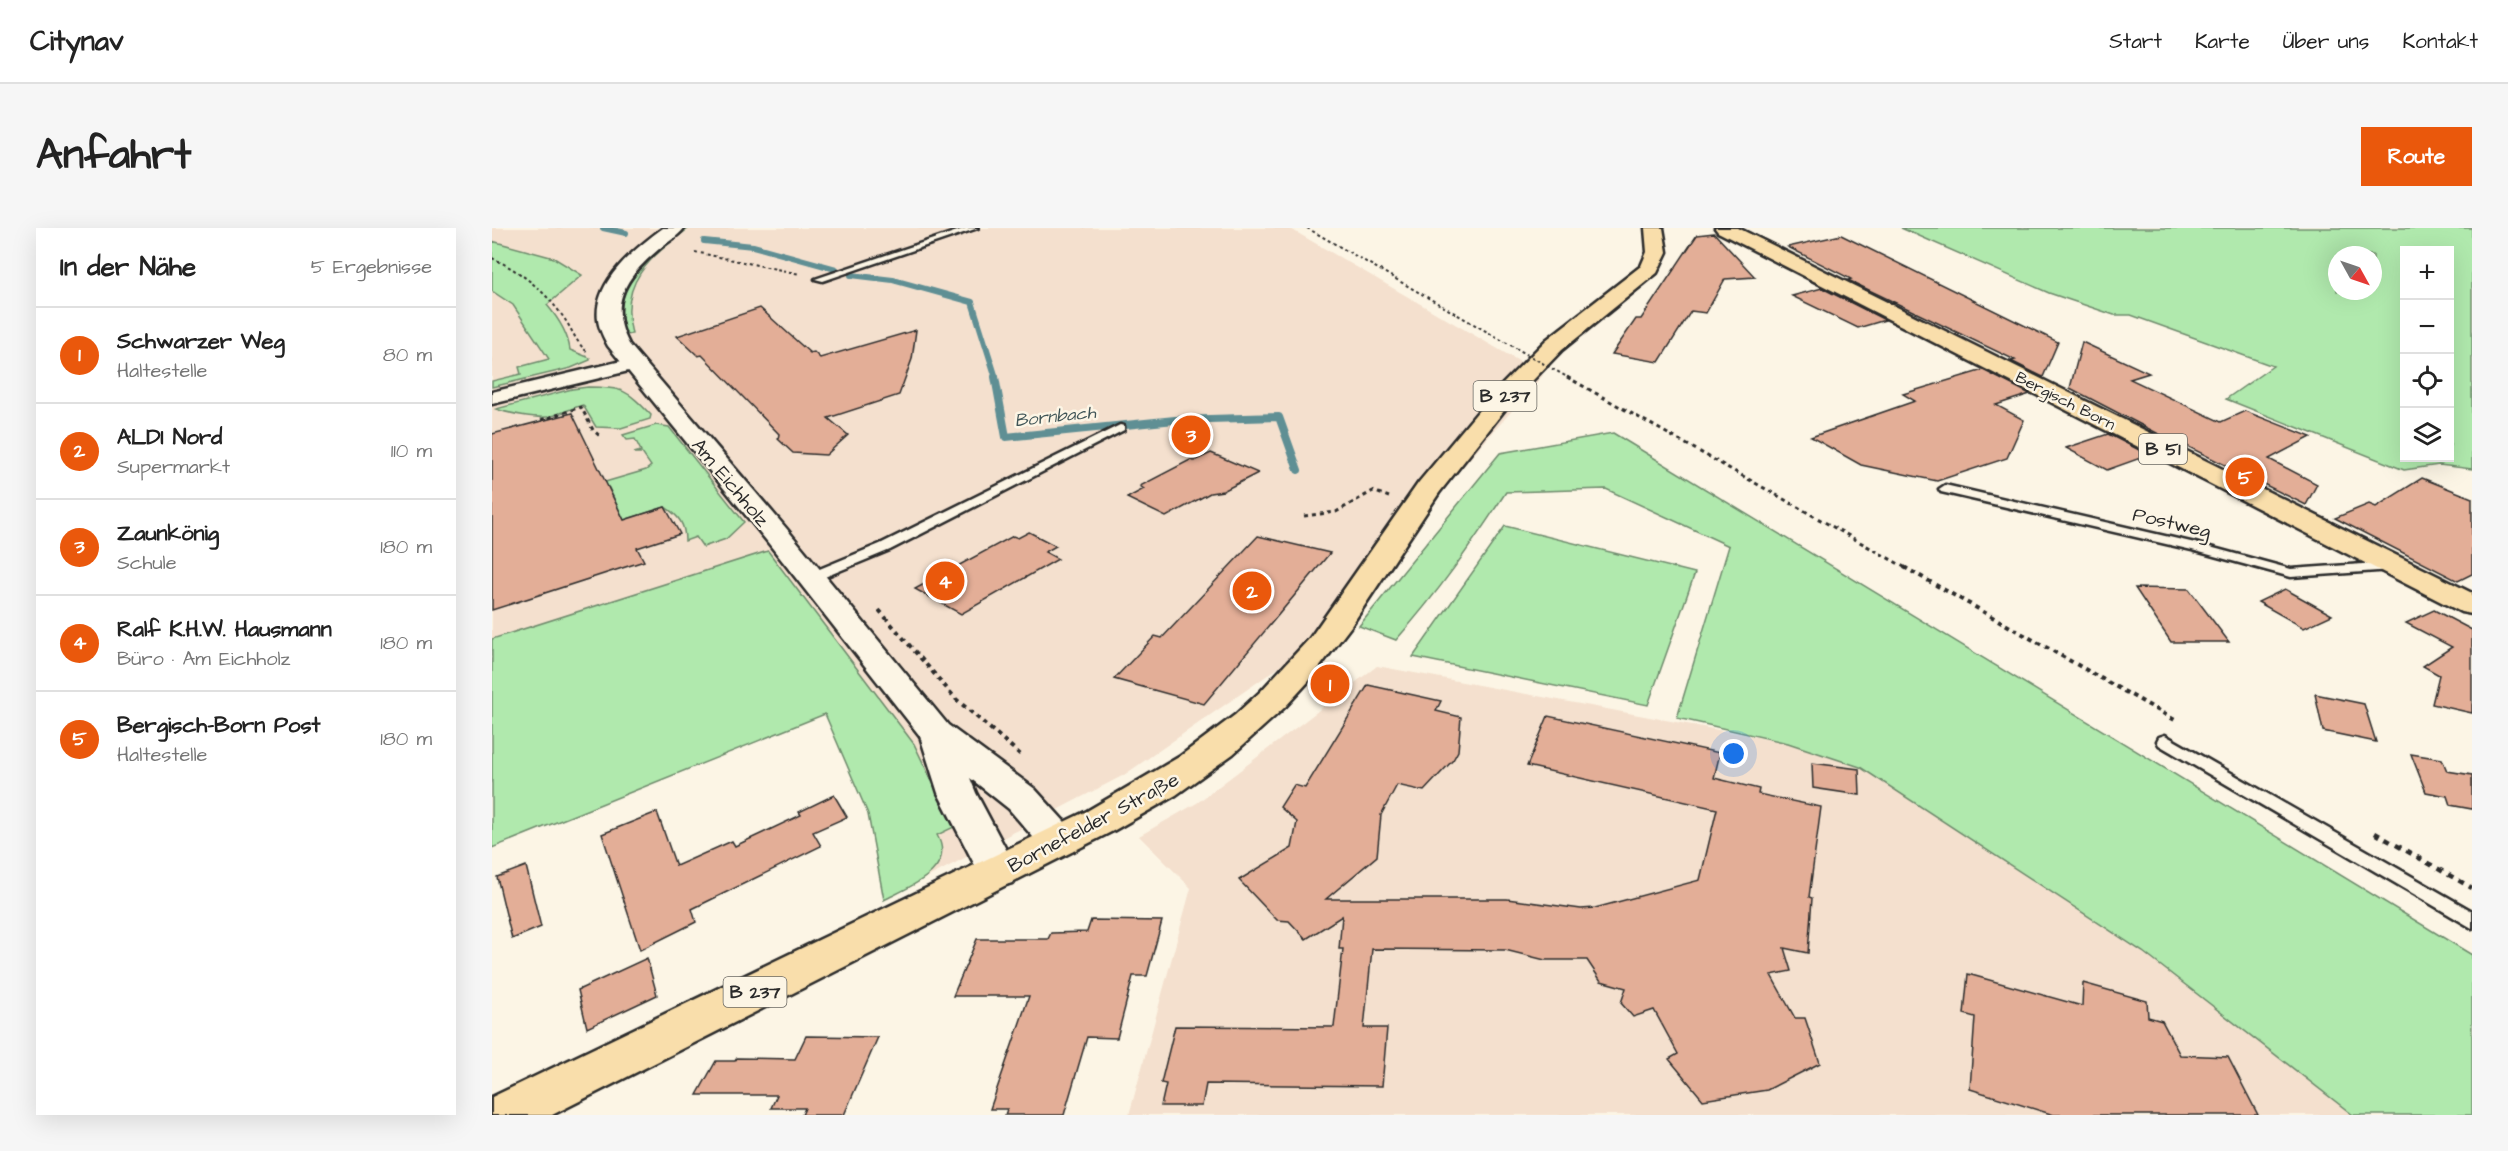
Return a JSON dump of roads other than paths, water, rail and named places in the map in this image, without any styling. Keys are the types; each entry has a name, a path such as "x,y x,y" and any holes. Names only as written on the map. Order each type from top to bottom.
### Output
{"main road":[{"name":"Am Eichholz","path":"675,228 628,268 611,298 608,314 610,328 629,359 776,534 936,733 1022,799 1059,842"},
{"name":"Bornefelder Straße","path":"509,1114 1059,842 1168,784 1214,752 1248,722 1321,645 1387,550 1414,506 1468,437 1553,345 1650,269 1657,252 1654,228"},
{"name":"Bergisch Born","path":"1724,228 2472,605"},
{"name":"Am Eichholz","path":"936,733 957,793 998,872"}],"street":[{"path":"492,398 629,359"}],"lane":[{"path":"820,279 974,228"},
{"path":"810,578 885,547 1120,428"},
{"name":"Postweg","path":"1945,489 2195,547 2291,573 2392,566"},
{"path":"2165,741 2472,920"}],"waterway":[{"name":"Bornbach","path":"603,228 626,233"},
{"name":"Bornbach","path":"704,241 753,246 836,269"},
{"name":"Bornbach","path":"851,275 893,280 972,302 996,378"},
{"name":"Bornbach","path":"995,377 1006,437 1175,420 1279,417 1298,470"}],"place":[{"name":"Zaunkönig","path":"1191,435"},
{"name":"Bergisch-Born Post","path":"2245,477"},
{"name":"Ralf K.H.W. Hausmann","path":"945,581"},
{"name":"ALDI Nord","path":"1252,591"},
{"name":"Schwarzer Weg","path":"1330,684"}]}
